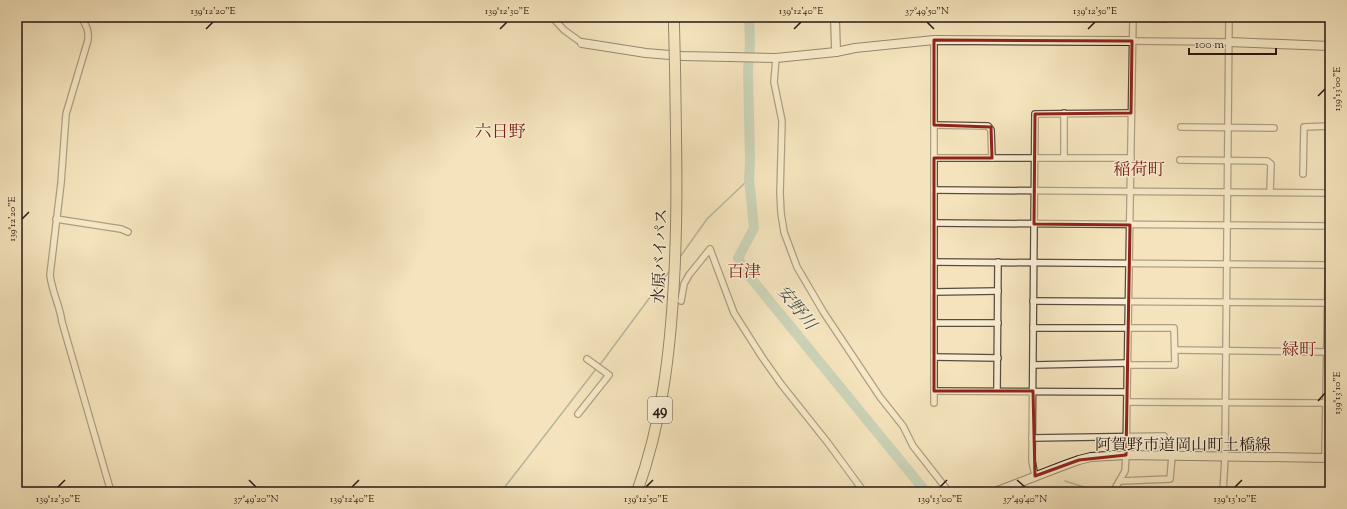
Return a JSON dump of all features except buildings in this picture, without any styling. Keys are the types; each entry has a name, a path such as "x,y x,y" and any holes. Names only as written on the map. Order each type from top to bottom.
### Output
{"highway":[{"name":"水原バイパス","path":"637,492 648,460 664,391 672,325 676,249 677,181 674,21"}],"street":[{"path":"82,17 88,29 88,40 66,114 50,275 52,287 111,492"},
{"path":"552,17 564,30 584,43 646,53 708,57 772,57 836,52 855,48 934,40 1229,42 1330,46"},
{"path":"835,17 836,52"},
{"path":"1114,17 1165,19 1165,17"},
{"path":"1113,492 1125,471 1126,455 1133,17"},
{"path":"1223,492 1225,457 1229,17"},
{"path":"1330,17 1330,50"},
{"path":"934,40 934,403"},
{"path":"772,57 774,82 782,121 780,192 781,213 784,232 794,260 824,313 880,397 903,426 913,446 949,492"},
{"path":"1064,113 1064,158"},
{"path":"1034,476 1032,461 1032,438 1035,114 1131,113"},
{"path":"934,125 988,126 991,130 992,158"},
{"path":"1303,174 1304,126 1330,126"},
{"path":"1181,127 1274,128"},
{"path":"934,158 1131,158"},
{"path":"1180,160 1267,161 1271,164 1270,192"},
{"path":"1327,458 1330,164"},
{"path":"934,190 1329,193"},
{"path":"56,219 121,229 128,232"},
{"path":"934,224 1227,226 1329,229"},
{"path":"681,301 684,284 689,275 710,249 725,292 738,320 762,357 828,442 864,492"},
{"path":"934,262 1329,265"},
{"path":"997,391 998,262"},
{"path":"934,292 998,292"},
{"path":"1033,301 1329,303"},
{"path":"934,323 998,323"},
{"path":"1033,328 1174,328 1175,350 1175,365 1033,365"},
{"path":"1175,350 1328,352"},
{"path":"934,357 998,358"},
{"path":"578,414 609,375 587,359"},
{"path":"934,391 1127,392"},
{"path":"1127,402 1328,403"},
{"path":"1032,438 1164,436 1163,456"},
{"name":"阿賀野市道岡山町土橋線","path":"995,492 1034,476 1091,457 1126,455 1327,458"},
{"path":"1120,481 1170,479 1172,456"}],"highlighted area":[{"path":"934,40 1132,41 1131,113 1035,114 1034,224 1130,225 1126,455 1079,460 1035,476 1033,391 934,391 934,158 992,158 991,127 934,125"}],"waterway":[{"name":"安野川","path":"749,17 749,179 754,228 738,258 745,271 926,492"},
{"path":"680,257 707,219 749,179"},
{"path":"599,366 671,269"},
{"path":"501,492 596,369"},
{"path":"1065,481 1090,489 1111,491"},
{"path":"1276,492 1287,492"}],"district":[{"name":"六日野","path":"500,131"},
{"name":"稲荷町","path":"1139,169"},
{"name":"百津","path":"744,271"},
{"name":"緑町","path":"1299,349"}]}
